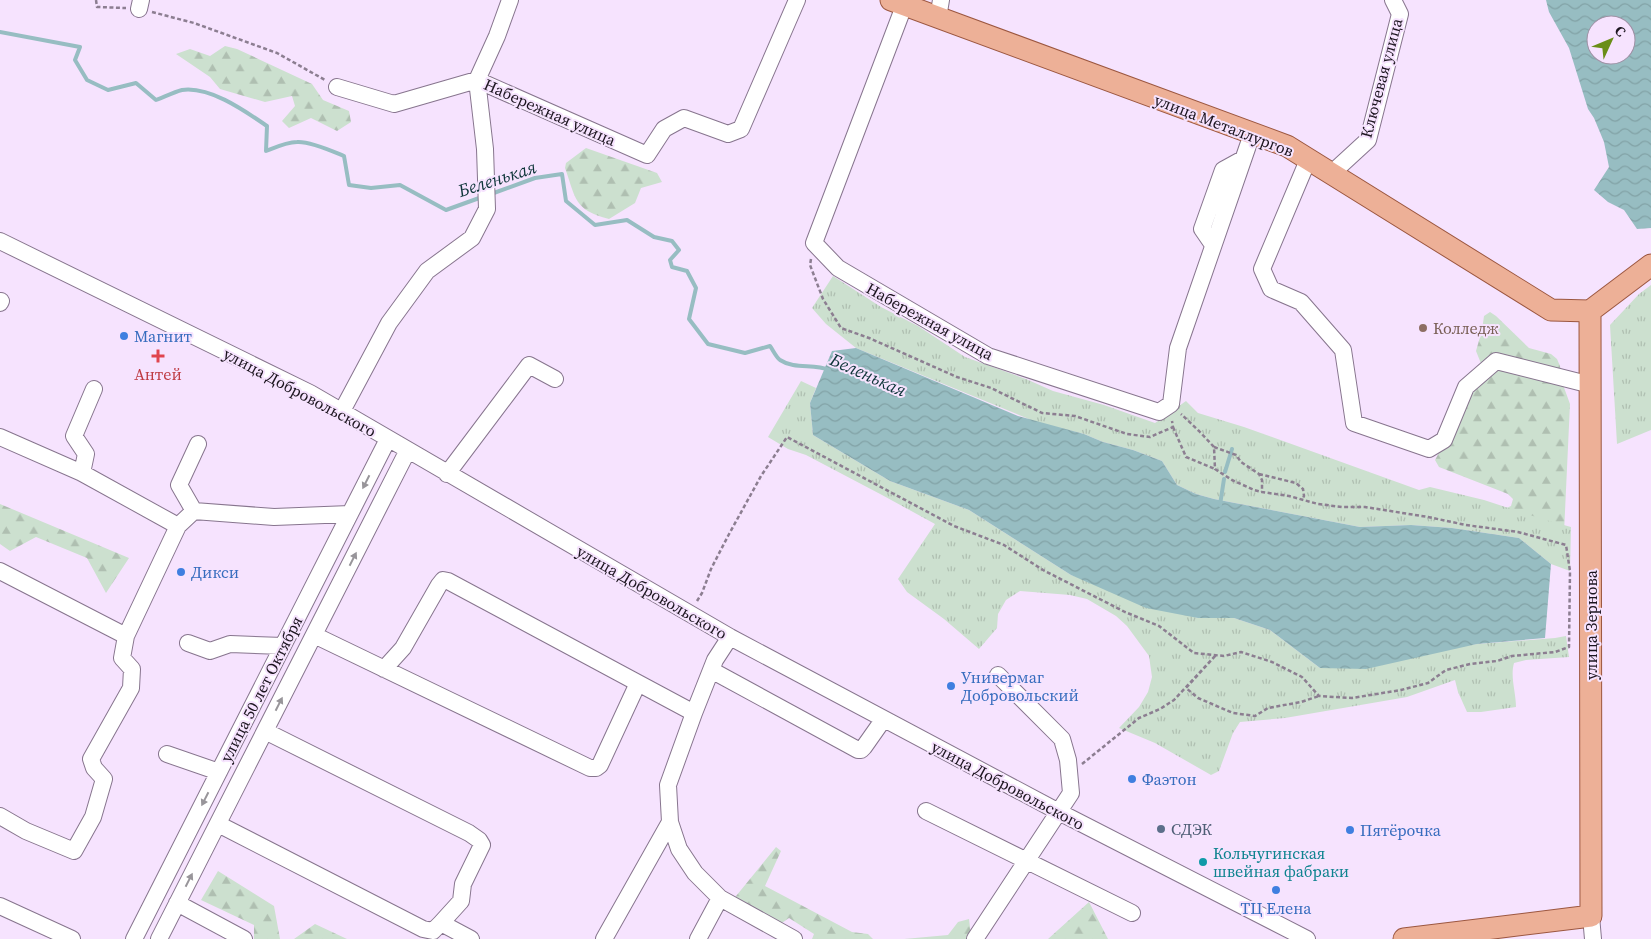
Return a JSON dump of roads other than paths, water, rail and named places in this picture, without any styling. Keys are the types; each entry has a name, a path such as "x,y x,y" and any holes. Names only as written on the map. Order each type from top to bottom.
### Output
{"main road":[{"name":"улица Металлургов","path":"898,3 939,9 1286,146 1552,310 1590,311"},
{"path":"1590,311 1651,265"},
{"name":"улица Зернова","path":"1590,311 1591,916"},
{"path":"1410,939 1467,935 1591,916"}],"street":[{"path":"342,411 390,323 426,271 472,238 487,209 485,149 477,80 498,36 510,0"},
{"name":"Набережная улица","path":"337,87 394,104 477,80 647,155 664,129 684,118 728,134 741,129 797,0"},
{"name":"Ключевая улица","path":"1330,174 1368,140 1400,14 1393,0"},
{"name":"Набережная улица","path":"898,3 814,243 838,268 988,356 1159,412 1171,404 1178,348 1252,134"},
{"path":"1308,160 1262,270 1271,289 1301,302 1343,350 1354,423 1429,449 1444,440 1466,388 1496,361 1591,385"},
{"name":"улица Добровольского","path":"0,241 310,393 730,637 883,720 1306,939"},
{"path":"447,474 529,365 555,379"},
{"path":"82,473 86,454 74,436 94,389"},
{"path":"0,437 82,473 178,526"},
{"name":"улица 50 лет Октября","path":"134,939 388,439"},
{"path":"194,511 179,486 198,444"},
{"name":"улица 50 лет Октября","path":"159,939 408,450"},
{"path":"0,816 26,831 74,851 93,817 104,780 94,768 91,759 131,688 132,670 122,658 126,636 178,526 194,511 274,517 350,514"},
{"path":"0,571 126,636"},
{"path":"384,669 403,648 443,580 694,713"},
{"path":"314,635 590,768 596,768 600,765 638,683"},
{"path":"730,637 715,660 668,785 670,822 679,849 695,873 720,898 794,939"},
{"path":"188,643 210,651 230,644 283,646"},
{"path":"711,670 858,750 864,747 883,720"},
{"path":"975,939 1071,793 1068,760 1062,739 998,675"},
{"path":"218,824 422,929 434,931 461,901 463,884 482,845 479,840 469,833 265,731"},
{"path":"167,754 219,772"},
{"path":"926,811 1132,913"},
{"path":"604,939 670,822"},
{"path":"698,939 720,898"},
{"path":"177,903 244,939"},
{"path":"0,906 72,939"},
{"name":"улица Зернова","path":"1591,916 1593,939"},
{"path":"441,923 471,939"}],"water":[{"path":"1546,0 1651,0 1651,228 1637,229 1624,210 1608,202 1594,190 1609,167 1604,142 1588,109 1569,48 1549,12"},
{"path":"856,348 1018,416 1084,434 1162,461 1177,485 1196,494 1360,527 1411,525 1452,528 1519,538 1551,564 1545,638 1477,644 1366,669 1320,668 1270,630 1234,618 1198,618 1146,608 1071,575 969,510 890,481 813,435 810,403 832,351"}],"waterway":[{"name":"Беленькая","path":"0,32 80,47 75,60 87,80 108,90 136,83 156,100 182,90 193,90 227,101 267,126 266,151 285,144 302,142 344,156 349,185 371,188 400,185 446,210 482,197"},
{"name":"Беленькая","path":"491,194 535,178 562,174 566,201 595,225 627,220 654,237 672,241 679,250 670,260 672,267 687,271 696,288 689,319 708,344 745,353 770,346 779,359 786,363 829,370"},
{"path":"1225,472 1232,449"},
{"path":"1220,505 1224,479"}],"place":[{"name":"Колледж","path":"1423,328"},
{"name":"Магнит","path":"124,336"},
{"name":"Антей","path":"158,356"},
{"name":"Дикси","path":"181,572"},
{"name":"Универмаг Добровольский","path":"951,686"},
{"name":"Фаэтон","path":"1132,779"},
{"name":"СДЭК","path":"1161,829"},
{"name":"Пятёрочка","path":"1350,830"},
{"name":"Кольчугинская швейная фабраки","path":"1203,862"},
{"name":"ТЦ Елена","path":"1276,890"}]}
